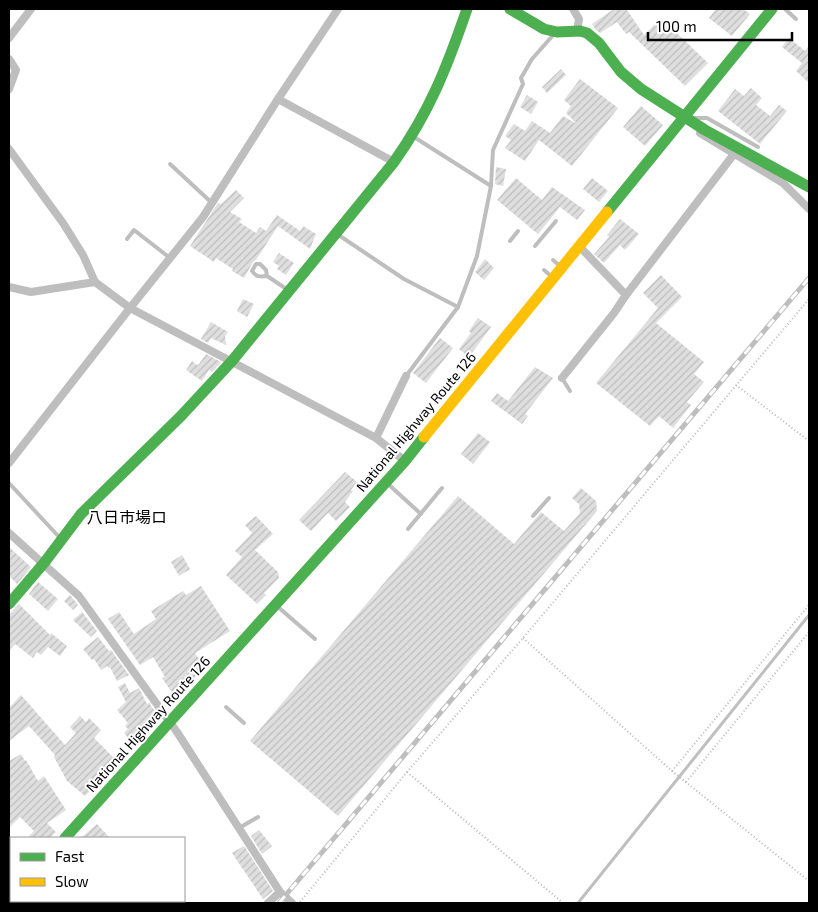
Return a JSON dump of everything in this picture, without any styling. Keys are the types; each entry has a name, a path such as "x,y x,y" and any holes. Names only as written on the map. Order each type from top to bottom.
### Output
{"main road":[{"path":"9,604 44,563 81,514 181,416 232,361 394,162 427,110 450,59 467,9"},
{"path":"510,9 546,30 586,32 595,39 615,66 644,91 685,118 809,187"},
{"name":"National Highway Route 126","path":"66,837 405,461 562,268 576,247 685,118 772,9"}],"street":[{"path":"9,38 32,9"},
{"path":"9,463 203,217 338,9"},
{"path":"573,9 579,19 577,31"},
{"path":"9,59 16,70 9,89"},
{"path":"278,99 394,162"},
{"path":"685,118 694,130 783,183 809,208"},
{"path":"9,149 63,223 82,254 95,282 130,308 376,438 405,461"},
{"path":"562,378 614,313 734,154"},
{"path":"576,247 626,295"},
{"path":"9,287 31,292 95,282"},
{"path":"376,438 406,376"},
{"path":"9,533 79,596 170,723 280,892 292,903"},
{"path":"268,903 280,892"}],"lane":[{"path":"785,9 796,19"},
{"path":"406,376 458,307 477,256 491,186 493,150 523,84 521,78 532,60 556,32"},
{"path":"685,118 707,118 758,147"},
{"path":"412,136 491,186"},
{"path":"170,164 212,203"},
{"path":"535,246 556,221"},
{"path":"127,239 134,230 171,259"},
{"path":"510,241 518,231"},
{"path":"337,234 404,279 458,307"},
{"path":"553,260 562,268"},
{"path":"544,270 554,278"},
{"path":"267,276 290,291"},
{"path":"562,378 570,391"},
{"path":"386,482 420,514"},
{"path":"9,483 61,540"},
{"path":"408,529 442,488"},
{"path":"533,516 549,498"},
{"path":"276,605 315,640"},
{"path":"226,707 244,723"},
{"path":"239,828 258,818"}],"path":[{"path":"299,903 407,772 523,638 809,299"},
{"path":"736,385 809,441"},
{"path":"672,771 809,606"},
{"path":"686,782 809,632"},
{"path":"523,638 672,771 809,881"},
{"path":"407,772 563,903"}],"building":[{"path":"614,9 627,10 644,35 661,18 708,63 685,86 629,32 626,34 617,22 600,33 596,30 592,24"},
{"path":"716,9 743,9 750,14 732,36 709,18"},
{"path":"789,38 805,51 809,46 809,83 796,71 802,63 782,47"},
{"path":"561,69 566,75 547,93 542,87"},
{"path":"580,79 618,108 572,166 539,140 525,161 505,148 511,140 505,136 514,124 525,131 532,121 550,133 563,116 577,124 566,113 571,106 564,100"},
{"path":"751,88 762,98 756,105 770,116 779,105 787,111 760,144 718,111 735,89 744,96"},
{"path":"527,95 538,102 531,114 520,107"},
{"path":"641,106 663,125 645,146 623,127"},
{"path":"496,167 506,169 503,186 495,184"},
{"path":"516,178 542,200 552,187 585,210 577,220 560,207 538,234 497,200"},
{"path":"592,178 608,191 599,202 583,189"},
{"path":"236,190 244,198 230,212 242,219 239,222 256,233 260,227 266,231 277,215 300,231 303,226 316,234 310,249 278,226 244,278 216,258 214,262 190,246 218,203 221,204"},
{"path":"620,219 639,234 625,250 620,245 604,263 594,254 609,237 607,235"},
{"path":"279,253 294,263 286,275 277,269 279,266 273,262"},
{"path":"485,259 494,268 484,280 475,272"},
{"path":"661,275 682,297 656,323 704,362 694,374 704,382 687,402 691,405 673,428 659,416 650,426 596,383 658,308 643,293"},
{"path":"243,299 254,304 247,317 237,311"},
{"path":"478,318 491,327 469,357 459,349 471,333 469,331"},
{"path":"211,322 228,332 225,336 226,345 211,338 208,343 201,339"},
{"path":"440,338 453,348 426,383 413,373"},
{"path":"206,354 221,362 212,372 209,370 202,381 186,370 192,361 197,365 199,364"},
{"path":"535,367 553,378 525,414 528,416 522,424 491,401 497,393 508,401"},
{"path":"478,433 490,442 473,464 461,454"},
{"path":"345,472 357,482 345,502 350,507 336,521 328,513 311,531 299,520"},
{"path":"581,488 596,501 597,511 338,816 250,741 458,496 514,544 541,512 564,531 580,513 579,504 572,498"},
{"path":"256,516 273,534 255,550 278,572 279,578 264,593 266,595 257,604 226,575 242,557 235,551 252,533 245,525"},
{"path":"9,547 31,567 17,584 9,576"},
{"path":"182,555 190,569 179,576 171,562"},
{"path":"38,582 58,599 48,611 29,594"},
{"path":"201,586 230,631 195,653 204,667 176,698 162,678 165,677 153,657 140,665 108,619 119,612 134,634 156,619 151,611 183,591 186,595"},
{"path":"70,595 78,605 73,610 64,601"},
{"path":"19,604 50,635 51,633 67,646 60,656 48,647 41,655 37,652 33,658 15,644 9,651 9,615"},
{"path":"82,612 97,631 91,637 73,620"},
{"path":"98,637 109,651 111,650 129,675 117,681 110,667 107,666 101,670 94,659 92,660 83,649"},
{"path":"125,683 130,693 139,688 147,704 149,703 159,717 139,731 141,733 132,742 124,733 128,729 125,726 128,723 117,710 126,702 118,687"},
{"path":"21,695 65,745 76,733 70,727 80,716 86,722 89,718 101,730 94,738 118,762 85,796 67,781 54,757 55,755 29,726 9,741 9,708"},
{"path":"21,754 38,781 44,776 66,810 47,823 56,832 51,837 28,837 34,831 20,817 9,828 9,761"},
{"path":"97,824 109,837 82,837"},
{"path":"259,830 272,846 262,854 251,836"},
{"path":"244,846 273,891 263,899 232,853"}],"waterway":[{"path":"578,903 809,615"}],"railway":[{"path":"279,903 809,278"}],"traffic: fast":[{"path":"9,604 44,563 81,514 181,416 232,361 394,162 428,106 467,9"},
{"path":"510,9 544,29 557,32 580,31 587,33 599,43 621,72 641,89 705,130 809,187"},
{"path":"607,212 772,9"},
{"path":"66,837 405,461 424,437"}],"traffic: slow":[{"path":"424,437 607,212"}],"district":[{"name":"八日市場ロ","path":"127,517"}]}
